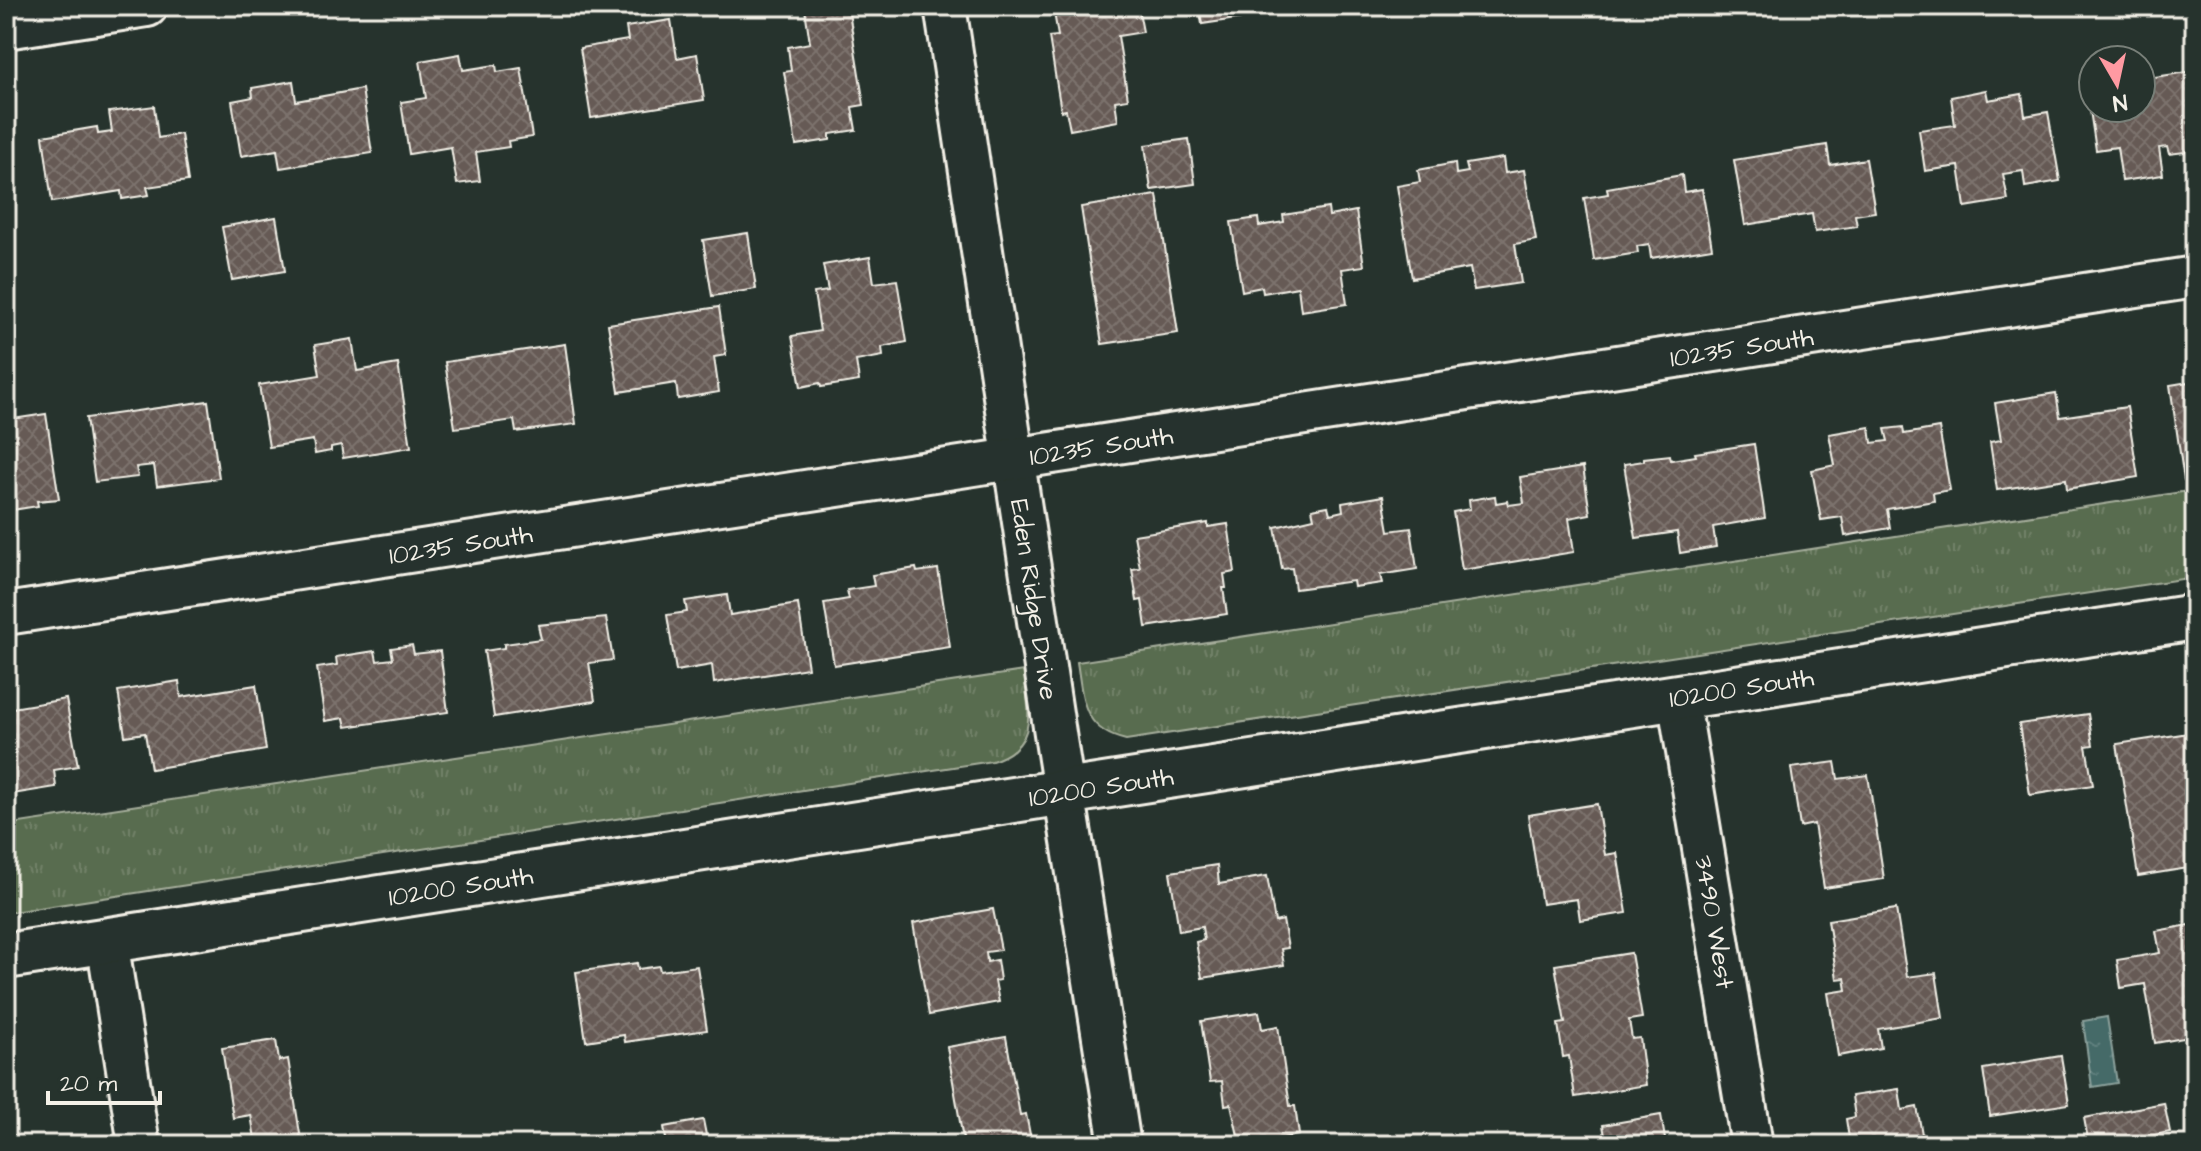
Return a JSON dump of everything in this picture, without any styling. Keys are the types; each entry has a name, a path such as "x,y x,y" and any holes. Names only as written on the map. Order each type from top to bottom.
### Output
{"street":[{"path":"6,28 147,6"},
{"name":"Eden Ridge Drive","path":"945,6 1120,1145"},
{"name":"10235 South","path":"6,614 2195,277"},
{"name":"10200 South","path":"6,956 2195,617"},
{"name":"3490 West","path":"1678,697 1752,1145"},
{"path":"107,940 139,1145"}],"green space":[{"path":"2195,490 2195,577 1126,740 1101,729 1093,721 1081,688 1077,662"},
{"path":"1024,671 1028,725 1018,746 992,761 6,913 6,825"}],"water":[{"path":"2107,1017 2117,1083 2092,1087 2083,1021"}],"building":[{"path":"848,6 864,105 852,107 856,130 830,134 830,140 796,145 784,72 791,71 788,47 810,43 805,9"},
{"path":"1053,6 1138,6 1143,32 1118,36 1128,99 1115,101 1118,121 1070,130 1066,110 1061,111 1049,37 1058,36"},
{"path":"1199,6 1323,6 1202,24"},
{"path":"671,20 677,58 697,54 704,100 591,118 580,48 628,40 626,27"},
{"path":"460,54 463,70 496,65 497,72 521,68 532,137 508,141 509,147 476,152 480,181 457,184 451,147 409,154 401,102 426,98 420,61"},
{"path":"2195,71 2193,151 2169,154 2167,147 2159,148 2163,175 2122,181 2117,147 2096,150 2092,124 2157,124 2157,77"},
{"path":"293,81 296,101 362,89 372,153 280,168 277,150 241,156 232,101 253,97 252,88"},
{"path":"1986,90 1988,100 2022,94 2025,116 2048,112 2060,181 2025,187 2023,171 2003,174 2008,200 1965,207 1959,166 1925,171 1919,130 1955,125 1951,97"},
{"path":"154,106 158,138 181,134 188,181 147,187 149,195 122,199 121,191 52,202 43,136 97,127 98,134 112,132 109,112"},
{"path":"1189,139 1195,184 1151,190 1145,145"},
{"path":"1827,145 1830,165 1866,159 1875,212 1855,215 1857,226 1815,232 1812,214 1745,225 1734,160"},
{"path":"1503,158 1505,173 1524,170 1536,240 1515,244 1521,283 1474,290 1470,268 1412,278 1397,186 1420,182 1418,170 1455,163 1456,174 1468,172 1466,164"},
{"path":"1682,175 1684,192 1702,189 1712,248 1651,258 1649,244 1637,246 1638,253 1594,260 1584,198 1608,194 1607,188"},
{"path":"1157,195 1178,333 1102,344 1081,207"},
{"path":"1328,208 1329,216 1356,211 1364,266 1342,269 1347,304 1301,311 1298,287 1263,293 1262,287 1242,291 1231,222 1258,218 1259,226 1284,222 1283,215"},
{"path":"276,217 285,271 232,280 222,227"},
{"path":"748,233 756,289 712,296 703,240"},
{"path":"870,257 874,283 897,280 907,342 882,347 883,356 856,361 859,381 801,387 792,336 820,331 814,293 828,291 823,265"},
{"path":"719,307 726,355 714,357 719,392 678,399 676,383 619,392 608,324"},
{"path":"352,339 357,371 398,364 411,447 343,458 341,445 315,454 313,440 269,447 259,385 320,375 315,345"},
{"path":"565,344 576,424 516,432 514,420 455,428 445,362"},
{"path":"2195,381 2195,478 2184,480 2170,385"},
{"path":"2056,393 2060,417 2127,407 2138,477 2067,489 2066,479 1997,490 1990,442 2001,440 1995,403"},
{"path":"208,401 219,478 157,486 154,465 136,467 138,477 95,482 86,418"},
{"path":"46,414 59,499 37,501 38,506 6,511 6,420"},
{"path":"1870,427 1872,443 1888,441 1885,429 1903,427 1904,434 1939,428 1950,490 1933,493 1934,501 1887,509 1890,528 1845,536 1842,517 1821,520 1812,470 1835,465 1829,434"},
{"path":"1754,444 1765,518 1713,527 1716,547 1680,553 1677,532 1636,538 1624,464 1670,455 1671,460"},
{"path":"1583,467 1590,514 1569,518 1574,552 1462,570 1453,512 1470,509 1469,500 1495,496 1496,503 1524,503 1520,477"},
{"path":"1383,496 1389,531 1411,528 1417,569 1380,575 1382,583 1354,587 1353,581 1295,589 1292,568 1282,569 1275,527 1314,518 1312,509 1328,506 1330,514 1343,511 1342,503"},
{"path":"1208,523 1208,527 1228,524 1235,572 1224,574 1227,614 1146,627 1142,600 1137,601 1132,569 1140,568 1134,535"},
{"path":"916,568 917,572 938,569 950,647 834,665 824,603 849,599 847,590 874,586 872,575"},
{"path":"727,595 730,615 798,604 808,668 714,683 712,665 676,671 667,615 687,612 685,601"},
{"path":"606,618 613,660 589,663 595,701 494,717 484,651 504,648 504,644 541,639 538,625"},
{"path":"412,645 414,654 440,651 448,712 346,727 344,718 325,721 317,668 337,665 336,657 375,651 377,661 393,659 391,648"},
{"path":"179,681 181,697 256,685 266,750 151,769 145,733 125,736 118,691"},
{"path":"66,699 78,766 54,770 56,787 6,795 6,709"},
{"path":"2088,714 2093,745 2086,746 2093,785 2030,795 2019,724"},
{"path":"2189,733 2192,753 2195,754 2195,867 2138,876 2117,744"},
{"path":"1835,762 1838,779 1868,775 1884,879 1824,888 1814,824 1800,827 1791,768"},
{"path":"1597,804 1605,855 1617,853 1627,913 1580,920 1577,899 1542,904 1528,815"},
{"path":"1217,865 1219,884 1267,876 1275,922 1283,920 1288,948 1281,949 1284,965 1202,978 1196,942 1204,940 1202,927 1179,931 1170,872"},
{"path":"993,909 1001,950 986,952 987,962 997,960 1000,980 995,981 999,1002 929,1015 913,923"},
{"path":"1896,909 1907,977 1936,973 1943,1018 1878,1029 1881,1048 1838,1056 1828,993 1847,990 1845,978 1837,979 1828,920"},
{"path":"2195,924 2195,1036 2155,1043 2145,984 2121,988 2117,960 2160,953 2156,931"},
{"path":"1631,953 1642,1018 1629,1020 1632,1039 1640,1038 1646,1085 1575,1097 1569,1056 1563,1057 1558,1024 1565,1023 1555,965"},
{"path":"637,963 638,969 659,966 660,971 697,966 707,1030 625,1042 624,1035 586,1041 576,972"},
{"path":"1259,1012 1262,1029 1278,1026 1290,1106 1295,1106 1299,1135 1240,1145 1231,1104 1225,1105 1222,1081 1210,1082 1201,1021"},
{"path":"1006,1037 1020,1115 1026,1114 1032,1145 964,1145 947,1047"},
{"path":"276,1040 279,1061 288,1059 301,1140 256,1145 251,1115 233,1118 222,1048"},
{"path":"2061,1056 2069,1104 1990,1116 1983,1069"},
{"path":"1899,1089 1902,1110 1917,1107 1924,1145 1850,1145 1846,1119 1855,1117 1852,1096"},
{"path":"2164,1103 2170,1132 2144,1137 2146,1145 2089,1145 2084,1118"},
{"path":"1661,1115 1666,1145 1591,1145 1606,1142 1603,1125"},
{"path":"703,1120 708,1145 667,1145 664,1127"},
{"path":"6,1124 12,1128 9,1132 28,1145 6,1145"}]}
